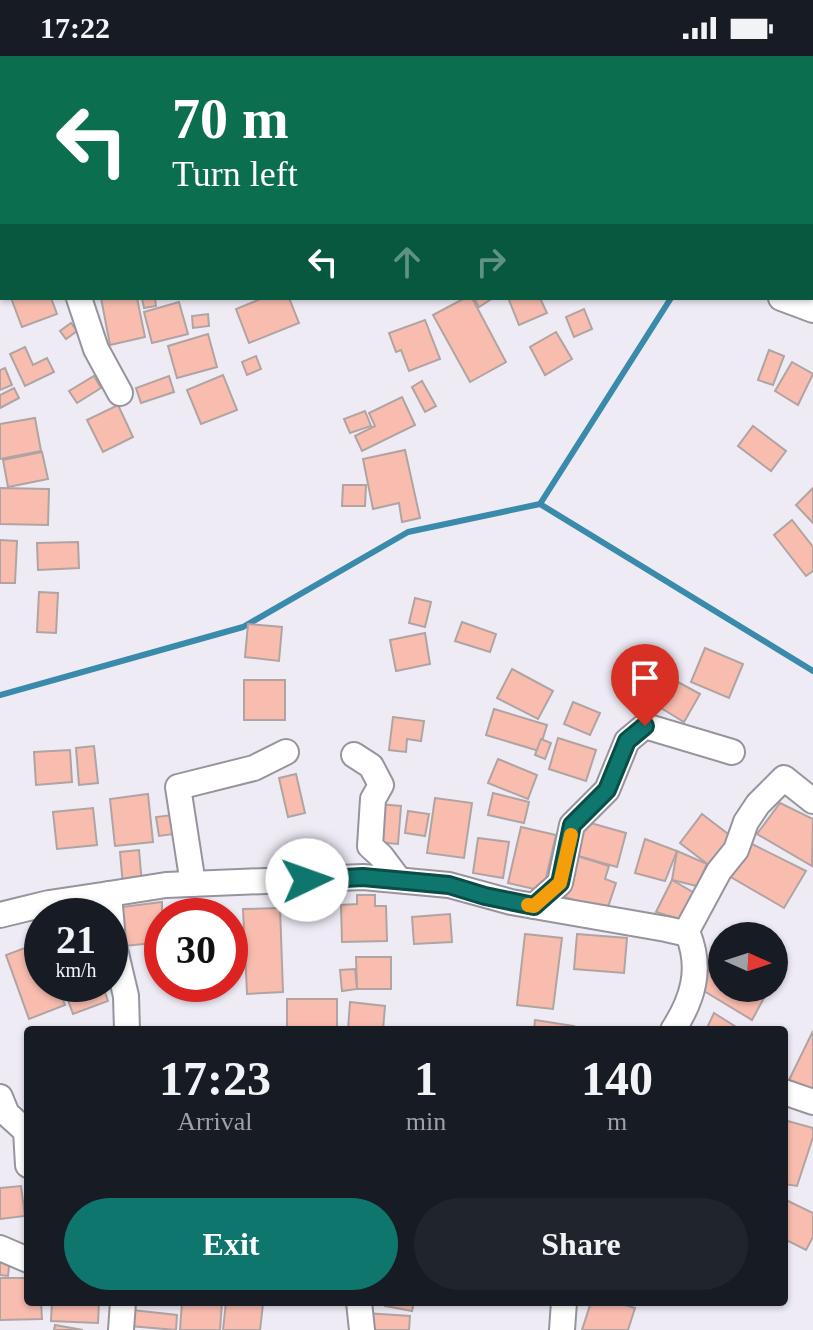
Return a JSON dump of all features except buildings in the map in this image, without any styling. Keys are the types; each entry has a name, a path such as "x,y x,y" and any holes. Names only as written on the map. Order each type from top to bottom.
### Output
{"street":[{"path":"80,300 96,349 120,393"},
{"path":"786,300 813,310"},
{"path":"534,906 560,883 572,825 607,790 627,741 645,726 732,752"},
{"path":"193,884 178,787 254,768 286,752"},
{"path":"354,755 371,766 381,785 373,799 370,846 399,880"},
{"path":"685,934 719,871 736,850 746,822 758,804 784,778 813,801"},
{"path":"0,915 49,903 166,885 363,877 449,885 485,896 688,934 695,952 695,985 678,1026"},
{"path":"109,894 113,941 126,996 127,1026"},
{"path":"788,1093 813,1102"},
{"path":"0,1097 7,1114 24,1129"},
{"path":"0,1248 24,1258"},
{"path":"121,1330 123,1306"},
{"path":"359,1306 362,1330"},
{"path":"562,1330 564,1306"}],"waterway":[{"path":"0,695 243,627 408,532 540,504 670,300"},
{"path":"540,504 813,671"}],"slow traffic":[{"path":"528,905 534,906 560,883 571,835"}],"route":[{"path":"307,880 363,877 449,885 534,906 560,883 572,825 607,790 627,741 645,726"}]}
